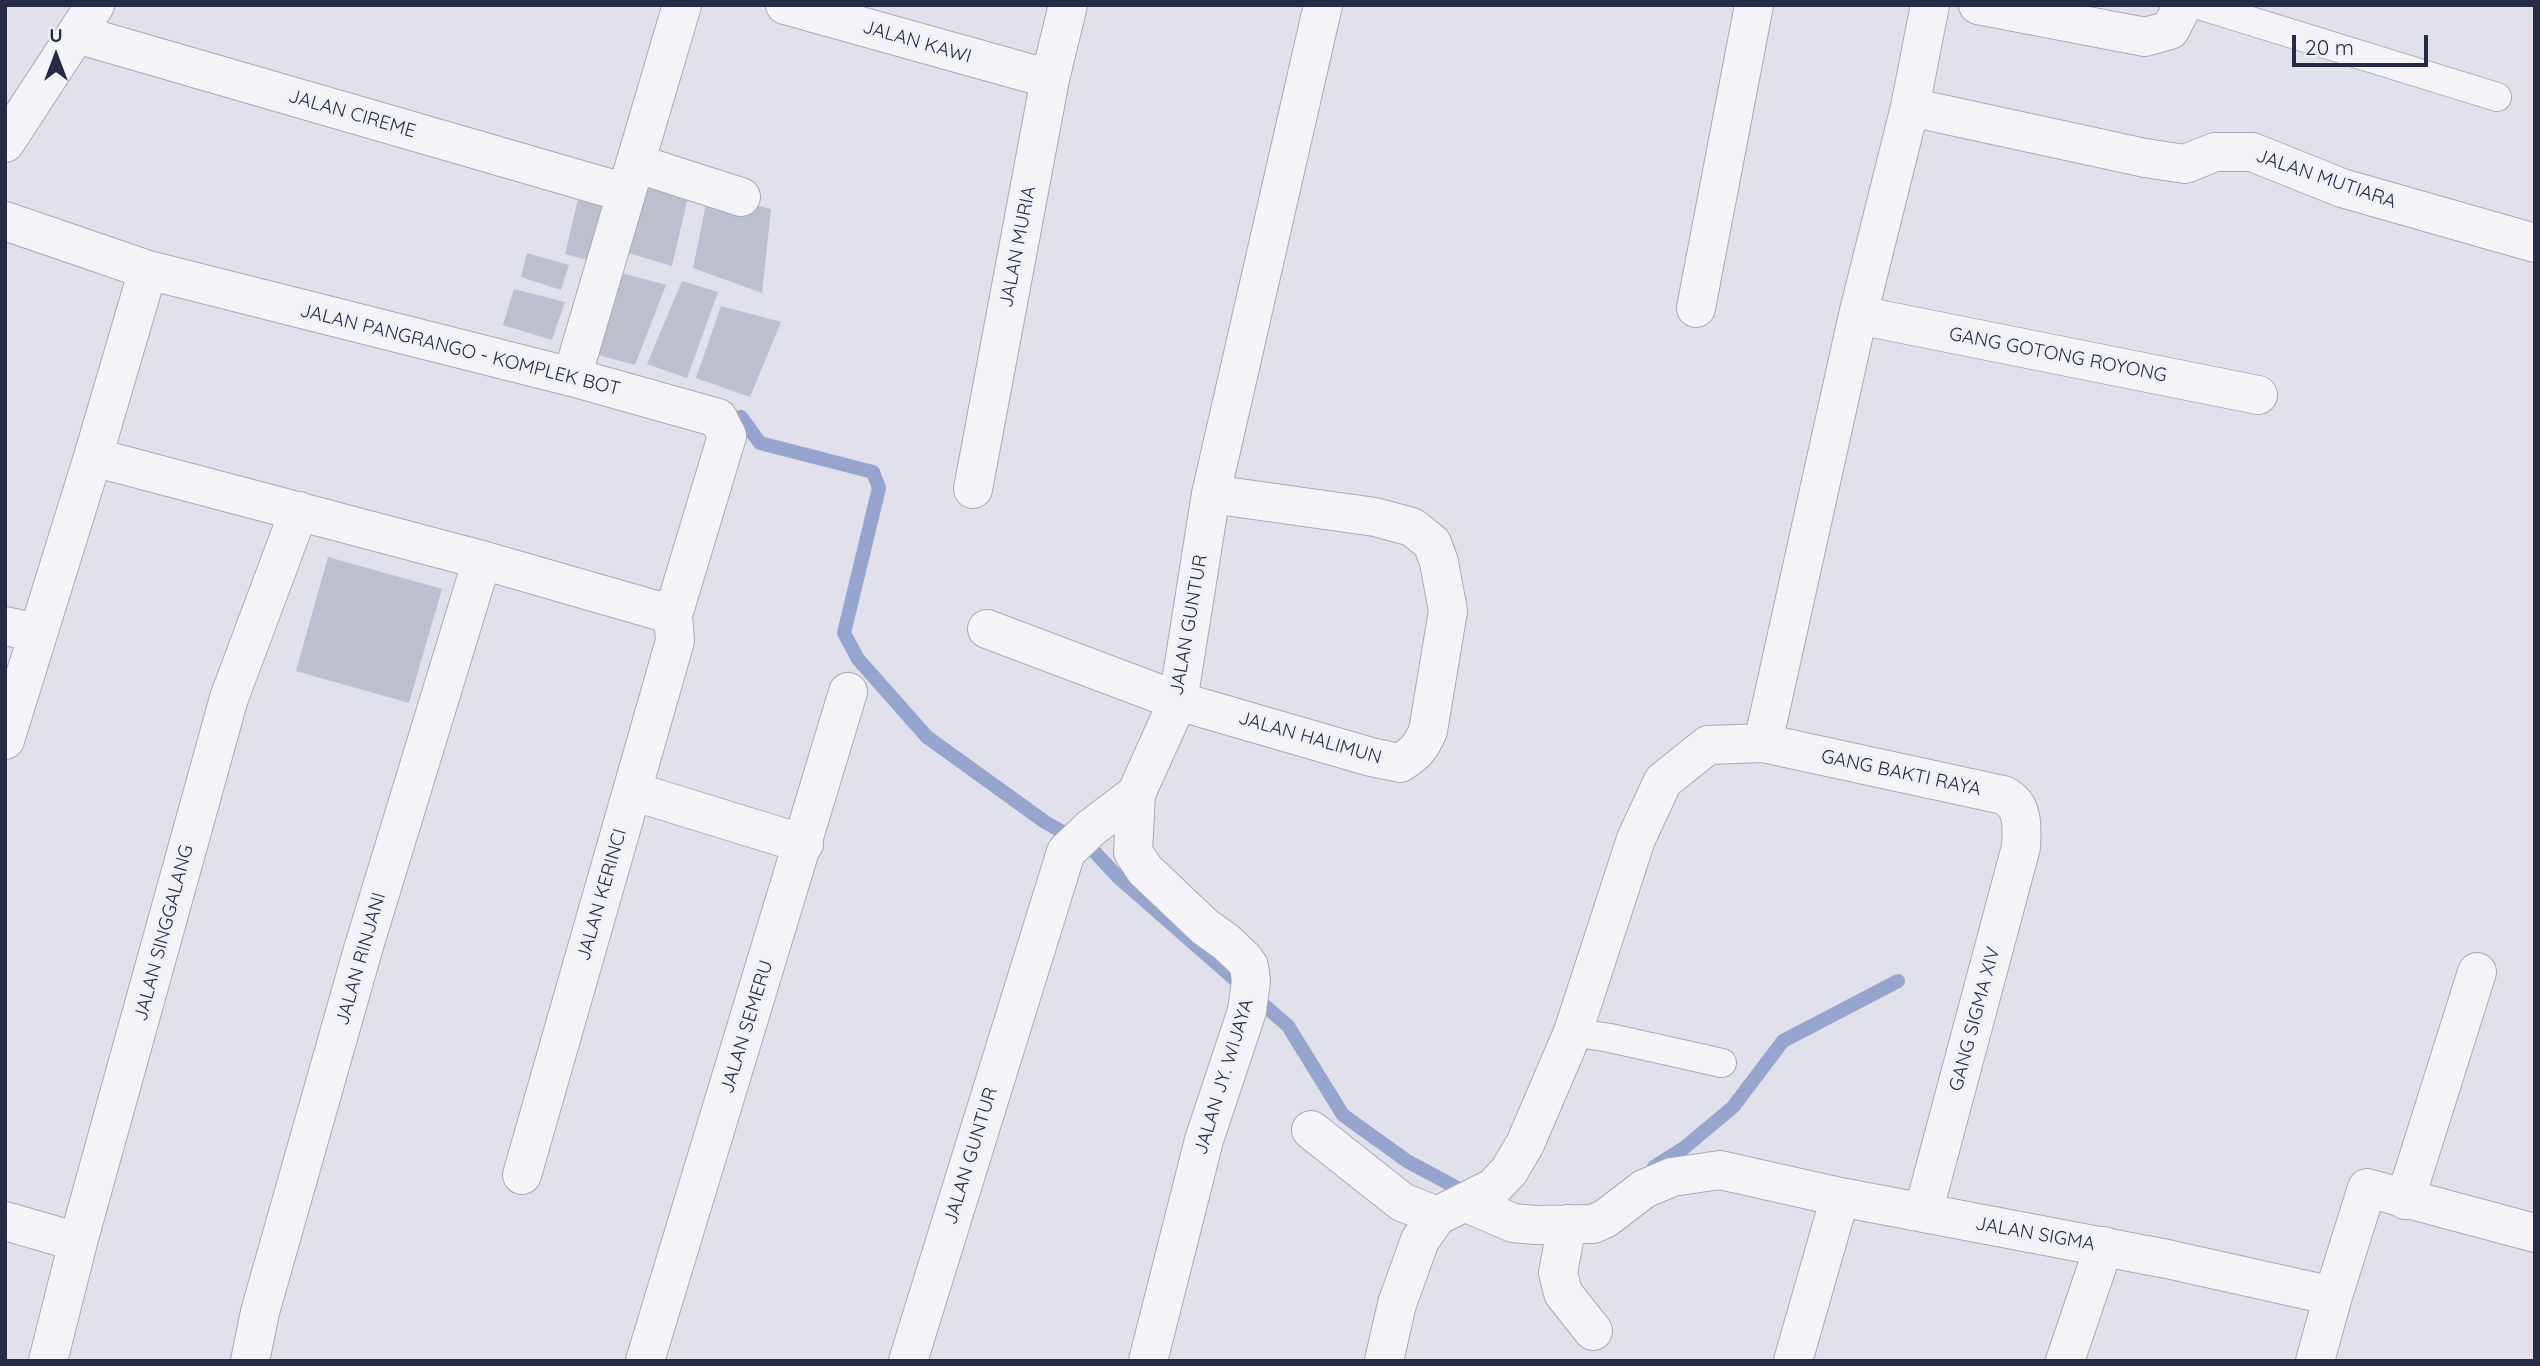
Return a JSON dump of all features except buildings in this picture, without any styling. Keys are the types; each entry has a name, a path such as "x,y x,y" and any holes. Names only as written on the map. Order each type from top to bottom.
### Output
{"street":[{"path":"572,377 682,5"},
{"name":"JALAN KAWI","path":"785,5 1050,79"},
{"name":"JALAN MURIA","path":"973,489 1050,79 1068,5"},
{"name":"JALAN GUNTUR","path":"908,1361 1078,840 1136,794 1178,701 1211,494 1323,5"},
{"path":"1696,308 1754,5"},
{"path":"1763,743 1858,315 1910,107 1930,5"},
{"path":"1978,5 2145,37 2170,30 2183,5"},
{"path":"5,143 86,20"},
{"name":"JALAN CIREME","path":"86,20 631,178 741,197"},
{"name":"JALAN MUTIARA","path":"1910,107 2145,158 2185,164 2215,152 2252,152 2342,188 2535,243"},
{"name":"JALAN PANGRANGO - KOMPLEK BOT","path":"5,221 148,270 572,377 718,418 727,436 673,615"},
{"path":"5,740 22,630 93,457 148,270"},
{"name":"GANG GOTONG ROYONG","path":"1858,315 2258,395"},
{"path":"93,457 482,559 673,615"},
{"name":"JALAN HALIMUN","path":"987,629 1178,701 1371,757 1400,763 1414,755 1428,731 1448,611 1439,562 1432,543 1412,527 1375,517 1211,494"},
{"name":"JALAN SINGGALANG","path":"48,1361 78,1242 229,698 299,511"},
{"name":"JALAN RINJANI","path":"250,1361 260,1312 364,946 482,559"},
{"name":"JALAN KERINCI","path":"522,1175 675,641 673,615"},
{"name":"JALAN SEMERU","path":"645,1361 848,692"},
{"name":"GANG BAKTI RAYA","path":"1452,1209 1493,1188 1509,1171 1525,1144 1573,1032 1636,839 1663,781 1708,745 1763,743 2003,795 2013,800 2019,808 2022,824"},
{"path":"632,791 804,844"},
{"name":"JALAN JY. WIJAYA","path":"1136,794 1133,852 1144,870 1205,927 1226,942 1249,966 1249,996 1204,1140 1148,1361"},
{"name":"GANG SIGMA XIV","path":"1923,1213 2021,847 2022,824"},
{"path":"2405,1200 2477,972"},
{"name":"JALAN SIGMA","path":"1311,1130 1402,1202 1452,1209 1513,1223 1593,1224 1606,1218 1644,1189 1672,1177 1720,1170 1840,1197 2104,1246 2333,1296"},
{"path":"2315,1361 2367,1188 2535,1233"},
{"path":"1793,1361 1840,1197"},
{"path":"1384,1361 1397,1304 1420,1240 1452,1209"},
{"path":"2535,1217 2528,1229 2535,1233"},
{"path":"5,1221 78,1242"},
{"path":"1567,1224 1558,1273 1563,1293 1593,1331"},
{"path":"2065,1361 2104,1246"},
{"path":"260,1312 277,1315 276,1361"}],"lane":[{"path":"2199,5 2497,97"},
{"path":"1573,1032 1722,1063"}],"waterway":[{"path":"741,417 760,443 873,472 879,488 844,633 858,659 927,737 1045,822 1091,848 1118,877 1288,1026 1343,1115 1407,1161 1461,1190"},
{"path":"1654,1167 1684,1148 1733,1107 1783,1041 1898,981"}]}
